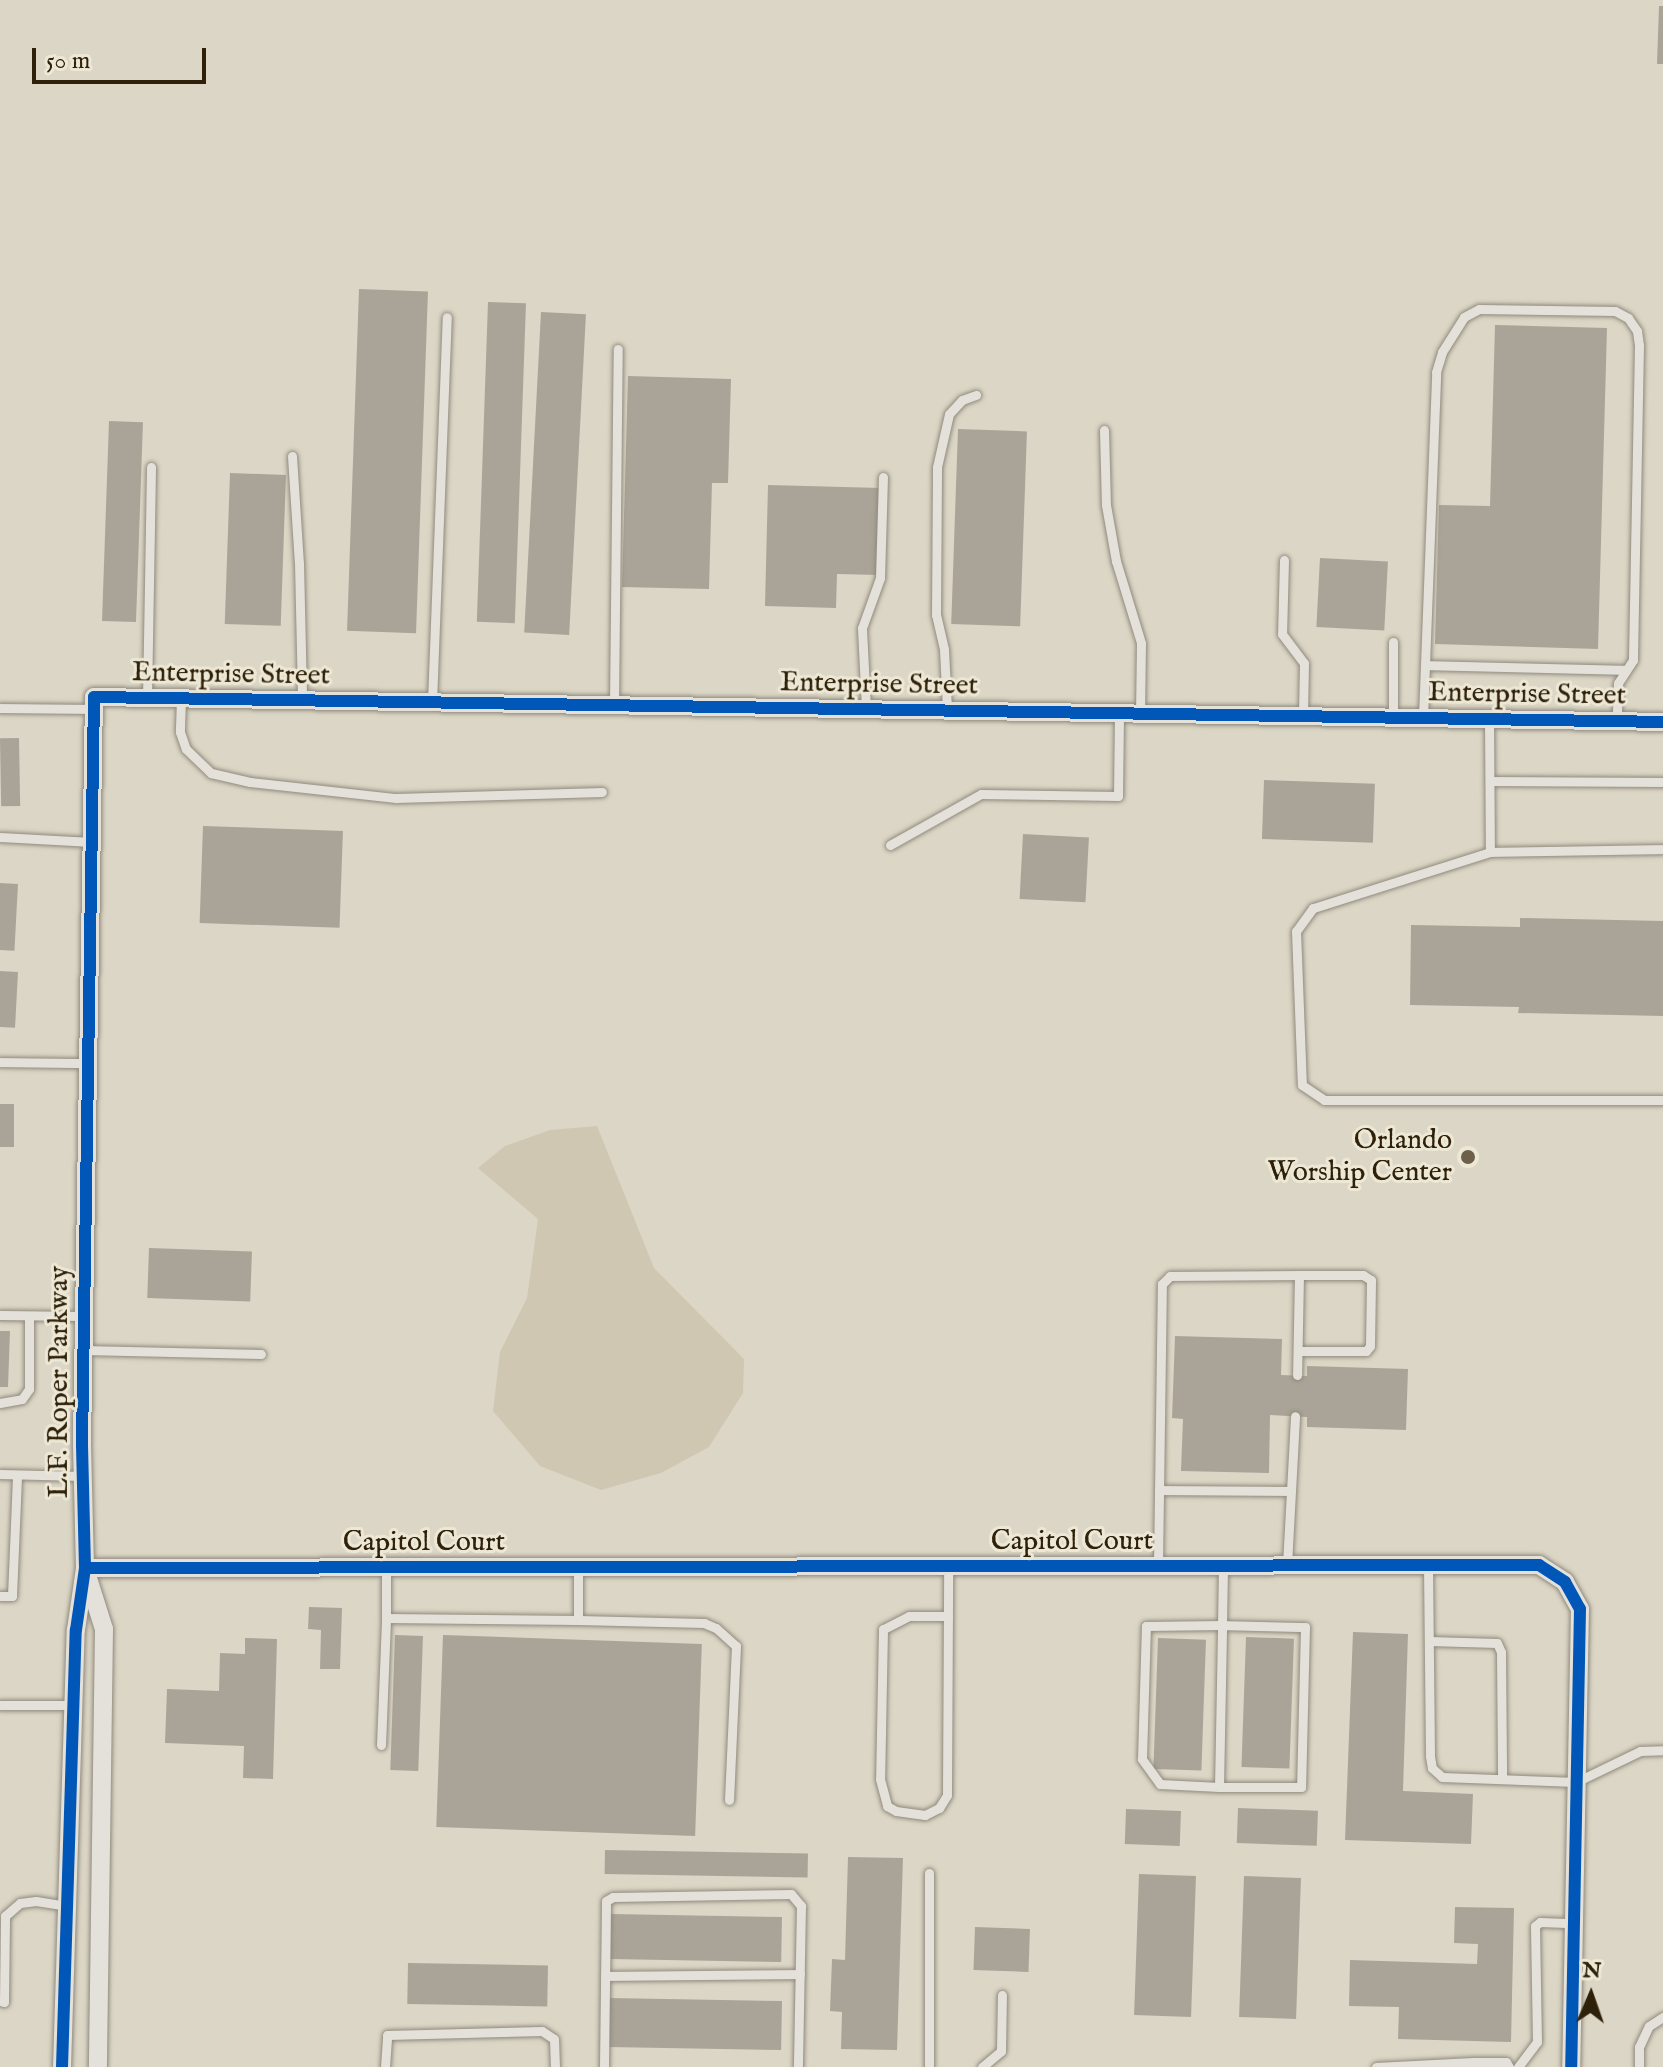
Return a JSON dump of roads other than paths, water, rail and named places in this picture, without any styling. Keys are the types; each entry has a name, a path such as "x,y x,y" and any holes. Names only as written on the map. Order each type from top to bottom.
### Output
{"street":[{"name":"Enterprise Street","path":"94,703 147,698 1663,722"},
{"name":"L.F. Roper Parkway","path":"62,2067 76,1630 85,1568 83,1350 94,703"},
{"name":"Capitol Court","path":"85,1568 1539,1565 1565,1582 1580,1609 1571,2067"},
{"name":"L.F. Roper Parkway","path":"85,1568 104,1629 98,2067"}],"lane":[{"path":"1423,717 1436,372 1451,333 1464,317 1479,309 1615,311 1628,318 1637,331 1639,345 1633,660 1618,683 1617,721"},
{"path":"432,702 447,317"},
{"path":"614,705 618,349"},
{"path":"947,709 944,649 936,615 937,467 949,414 962,400 976,395"},
{"path":"1104,430 1106,505 1116,561 1141,643 1140,713"},
{"path":"292,456 299,563 302,700"},
{"path":"147,698 151,467"},
{"path":"866,708 862,628 880,578 883,477"},
{"path":"1284,560 1282,634 1304,663 1303,715"},
{"path":"1393,642 1393,717"},
{"path":"1425,665 1626,670"},
{"path":"181,699 180,732 186,749 211,773 250,782 396,798 602,792"},
{"path":"0,708 94,703"},
{"path":"890,845 981,794 1118,796 1119,712"},
{"path":"1489,719 1490,852"},
{"path":"1490,781 1663,782"},
{"path":"0,837 92,842"},
{"path":"1663,849 1490,852 1313,908 1296,931 1302,1085 1324,1100 1663,1100"},
{"path":"0,1062 88,1063"},
{"path":"1297,1375 1299,1275"},
{"path":"1158,1565 1162,1284 1170,1276 1363,1275 1371,1280 1370,1346 1366,1351 1298,1351"},
{"path":"0,1315 84,1316"},
{"path":"0,1403 22,1399 29,1389 29,1316"},
{"path":"83,1350 261,1354"},
{"path":"1287,1565 1295,1416"},
{"path":"0,1474 83,1476"},
{"path":"0,1596 12,1596 17,1475"},
{"path":"1159,1490 1291,1491"},
{"path":"1219,1787 1223,1565"},
{"path":"1428,1565 1432,1768 1442,1777 1576,1782 1640,1751 1663,1750"},
{"path":"948,1566 948,1616 947,1795 939,1808 925,1815 896,1811 887,1806 880,1779 883,1629 909,1616 948,1616"},
{"path":"381,1745 386,1567"},
{"path":"578,1567 578,1620"},
{"path":"386,1618 704,1623 716,1628 736,1646 729,1800"},
{"path":"1146,1626 1305,1627 1301,1787 1219,1787 1160,1784 1142,1759 1146,1626"},
{"path":"1429,1641 1497,1643 1501,1652 1502,1779"},
{"path":"0,1705 74,1705"},
{"path":"929,1873 929,2067"},
{"path":"604,2067 606,1901 613,1897 791,1894 801,1906 798,2067"},
{"path":"0,2001 4,2002 5,1916 20,1903 67,1906"},
{"path":"1518,2067 1537,2042 1535,1926 1540,1922 1573,1923"},
{"path":"605,1976 800,1974"},
{"path":"982,2067 1001,2051 1002,1995"},
{"path":"1639,2067 1639,2047 1649,2026 1663,2017"},
{"path":"385,2067 387,2035 542,2031 554,2039 555,2067"},
{"path":"1376,2067 1473,2062 1506,2062 1509,2067"}],"place":[{"name":"Orlando Worship Center","path":"1468,1157"}]}
